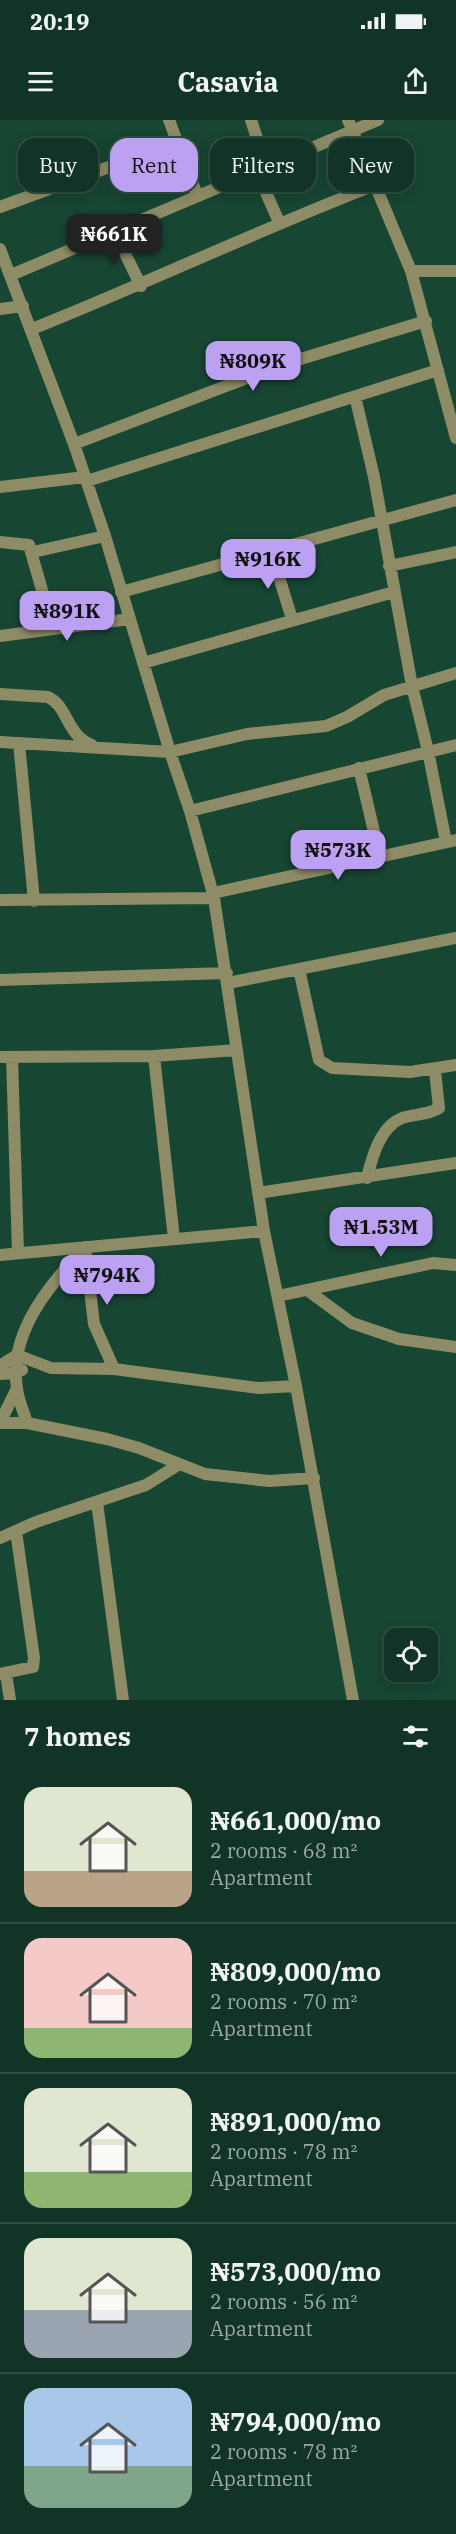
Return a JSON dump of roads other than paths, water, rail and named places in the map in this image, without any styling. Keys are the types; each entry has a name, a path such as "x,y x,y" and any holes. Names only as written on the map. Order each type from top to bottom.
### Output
{"street":[{"path":"169,120 176,138"},
{"path":"251,120 255,138"},
{"path":"316,141 350,125 378,120"},
{"path":"0,207 110,167"},
{"path":"11,275 210,190"},
{"path":"269,192 279,222"},
{"path":"32,330 141,286 279,222 357,192"},
{"path":"378,192 411,271 453,417 456,438"},
{"path":"114,231 141,286"},
{"path":"0,249 74,444 105,536 214,896 264,1231 314,1478 353,1700"},
{"path":"411,271 456,271"},
{"path":"0,309 23,306"},
{"path":"74,444 284,364 426,321"},
{"path":"0,487 86,479 438,370"},
{"path":"0,900 214,896 451,841 412,686 380,521 374,477 355,396"},
{"path":"122,592 456,500"},
{"path":"33,552 105,536"},
{"path":"0,542 23,542 29,545 33,552 53,628"},
{"path":"271,551 292,620"},
{"path":"389,566 456,552"},
{"path":"143,663 394,592"},
{"path":"0,636 129,619"},
{"path":"0,742 170,752 246,734 326,726 347,717 384,694 456,673"},
{"path":"0,694 48,697 55,700 78,738 99,747"},
{"path":"19,743 33,901"},
{"path":"190,811 456,745"},
{"path":"359,768 380,857"},
{"path":"0,980 228,978 299,969 456,938"},
{"path":"299,969 319,1060 324,1065 364,1070 435,1071 456,1065"},
{"path":"18,1253 6,1057 154,1056 237,1050"},
{"path":"154,1056 174,1239"},
{"path":"366,1178 373,1154 393,1124 401,1119 439,1108 435,1071"},
{"path":"258,1194 456,1163"},
{"path":"0,1255 264,1231"},
{"path":"27,1423 16,1388 17,1354 23,1334 53,1282 85,1247"},
{"path":"85,1247 94,1324 114,1369"},
{"path":"278,1296 433,1263 456,1265"},
{"path":"307,1290 352,1323 399,1339 456,1347"},
{"path":"17,1354 33,1363 51,1368 114,1369 258,1388 296,1386"},
{"path":"0,1366 17,1354"},
{"path":"0,1374 16,1373 33,1363"},
{"path":"16,1388 0,1423 27,1423 107,1439 139,1448 205,1474 234,1479 270,1481 314,1478"},
{"path":"0,1538 36,1522 146,1485 178,1465"},
{"path":"97,1502 123,1700"},
{"path":"10,1700 3,1673 33,1667 34,1658 16,1531"}]}
